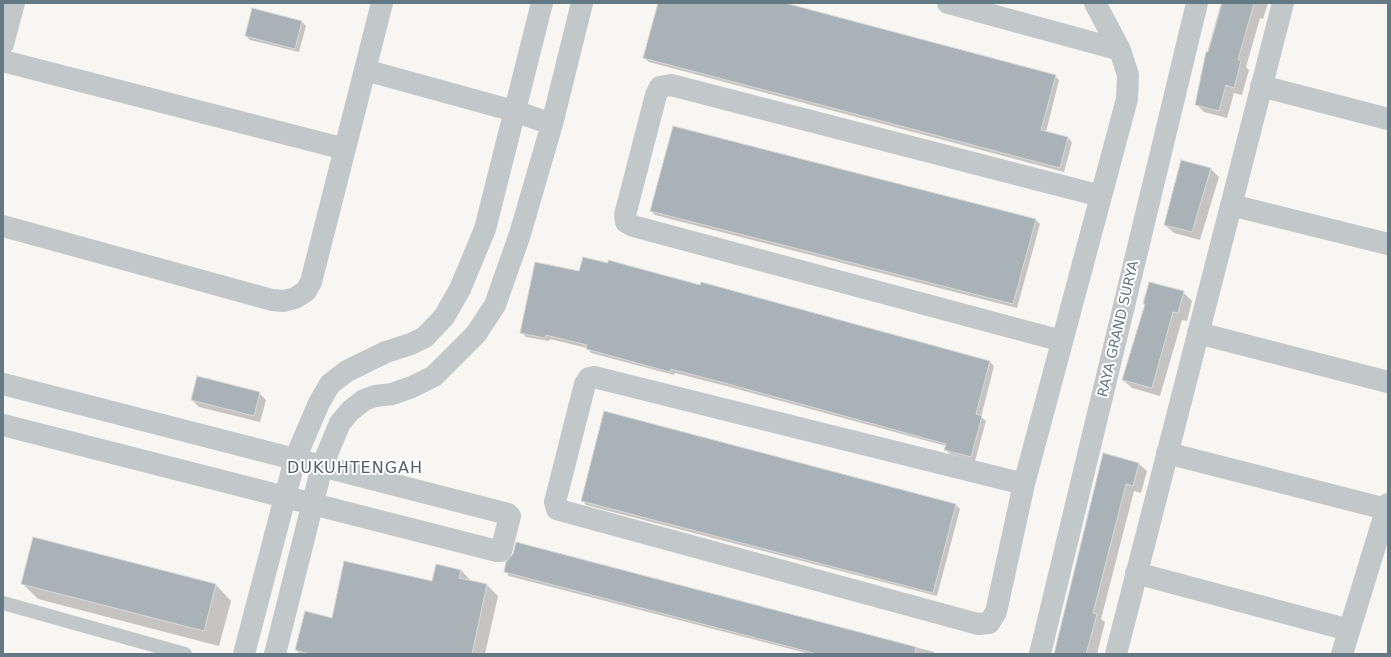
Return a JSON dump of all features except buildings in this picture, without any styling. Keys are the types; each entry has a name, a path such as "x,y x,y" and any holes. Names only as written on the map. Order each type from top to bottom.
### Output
{"street":[{"path":"3,44 14,3"},
{"path":"3,226 272,300 284,301 295,298 306,291 311,282 382,3"},
{"path":"244,654 295,459 318,403 330,384 347,371 386,352 411,344 425,337 444,317 460,288 485,229 542,3"},
{"path":"275,654 322,466 340,423 350,411 369,398 392,394 412,388 434,376 476,334 495,305 520,234 552,124 582,3"},
{"path":"948,3 1120,50"},
{"path":"1024,484 594,377 589,378 585,384 555,502 557,509 563,511 978,624 989,623 996,612 1024,484 1127,99 1128,75 1120,50 1095,3"},
{"name":"RAYA GRAND SURYA","path":"1040,654 1197,3"},
{"path":"1116,654 1283,3"},
{"path":"3,61 345,149"},
{"path":"365,70 514,111 552,124"},
{"path":"1062,341 633,226 626,222 625,215 656,95 660,87 671,84 1101,196"},
{"path":"1262,86 1388,120"},
{"path":"1231,205 1388,244"},
{"path":"1198,333 1388,382"},
{"path":"3,384 510,514 509,520 500,552 3,425"},
{"path":"1167,453 1387,506 1342,654"},
{"path":"1136,573 1349,630"}],"lane":[{"path":"3,603 185,654"}],"district":[{"name":"DUKUHTENGAH","path":"355,469"}]}
